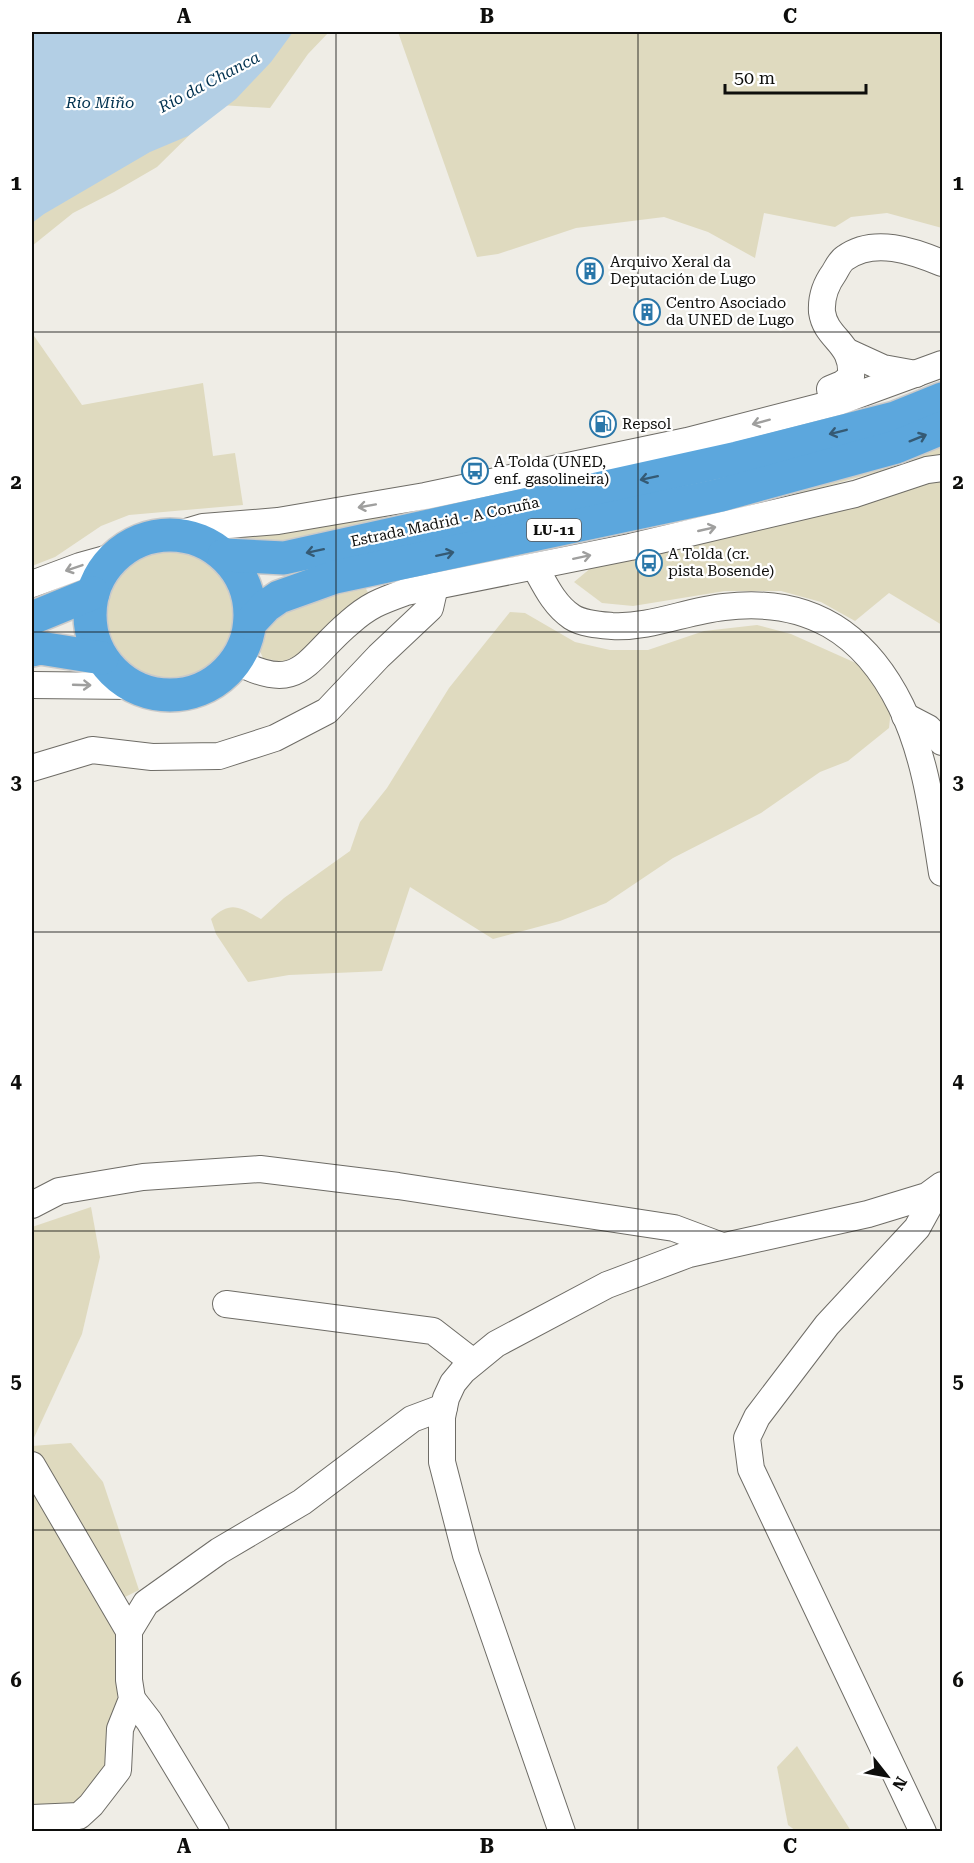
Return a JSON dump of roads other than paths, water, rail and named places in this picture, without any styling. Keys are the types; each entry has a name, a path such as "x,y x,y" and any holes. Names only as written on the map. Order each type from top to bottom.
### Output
{"highway":[{"name":"Estrada Madrid - A Coruña","path":"224,555 284,558 294,556 737,458 895,418 942,399"},
{"name":"Estrada Madrid - A Coruña","path":"250,623 266,606 279,597 335,577 721,495 897,447 942,428"},
{"name":"Estrada Madrid - A Coruña","path":"176,535 201,541 224,555 236,569 245,586 250,604 250,623 246,643 236,661 220,678 200,690 177,695 154,694 132,686 116,674 102,658 93,637 90,615 93,593 102,573 116,556 134,544 154,536 176,535"},
{"path":"32,618 93,593"},
{"path":"32,650 40,648 102,658"}],"street":[{"path":"838,402 830,389 851,377 852,365 848,352 827,326 822,312 825,285 844,259 866,249 890,247 918,253 942,262"},
{"path":"848,352 883,368 916,374"},
{"path":"176,535 203,527 278,521 537,474 687,441 838,402 942,364"},
{"path":"236,661 250,669 276,676 293,673 312,662 348,623 374,603 406,592 630,547 855,495 931,471 942,483"},
{"path":"32,584 80,566 116,556"},
{"path":"535,567 557,605 574,619 599,625 632,627 723,607 772,605 809,613 837,628 864,651 884,676 905,716 913,735 929,795 942,873"},
{"path":"32,768 92,750 152,757 219,756 275,738 327,711 379,656 430,608 435,586"},
{"path":"32,685 132,686"},
{"path":"905,716 928,728 942,742"},
{"path":"32,1205 59,1191 122,1181 260,1169 398,1186 674,1228 722,1246"},
{"path":"562,1832 466,1555 442,1462 442,1417 453,1383 473,1362 496,1344 607,1285 688,1254 867,1214 927,1196 940,1186"},
{"path":"923,1832 751,1469 747,1438 757,1417 826,1325 917,1228 940,1186"},
{"path":"226,1304 433,1331 473,1362"},
{"path":"129,1632 146,1603 219,1551 302,1502 412,1419 444,1407"},
{"path":"32,1465 129,1632 129,1680 132,1700 148,1721 216,1832"},
{"path":"32,1818 79,1816 91,1805 118,1770 120,1729 132,1700"}],"water":[{"name":"Río Miño","path":"32,32 293,32 271,62 236,99 188,136 150,152 32,223"}],"place":[{"name":"Arquivo Xeral da Deputación de Lugo","path":"590,271"},
{"name":"Centro Asociado da UNED de Lugo","path":"647,312"},
{"name":"Repsol","path":"603,424"},
{"name":"A Tolda (UNED, enf. gasolineira)","path":"475,471"},
{"name":"A Tolda (cr. pista Bosende)","path":"649,563"}],"water label":[{"name":"Río da Chanca","path":"209,82"}]}
